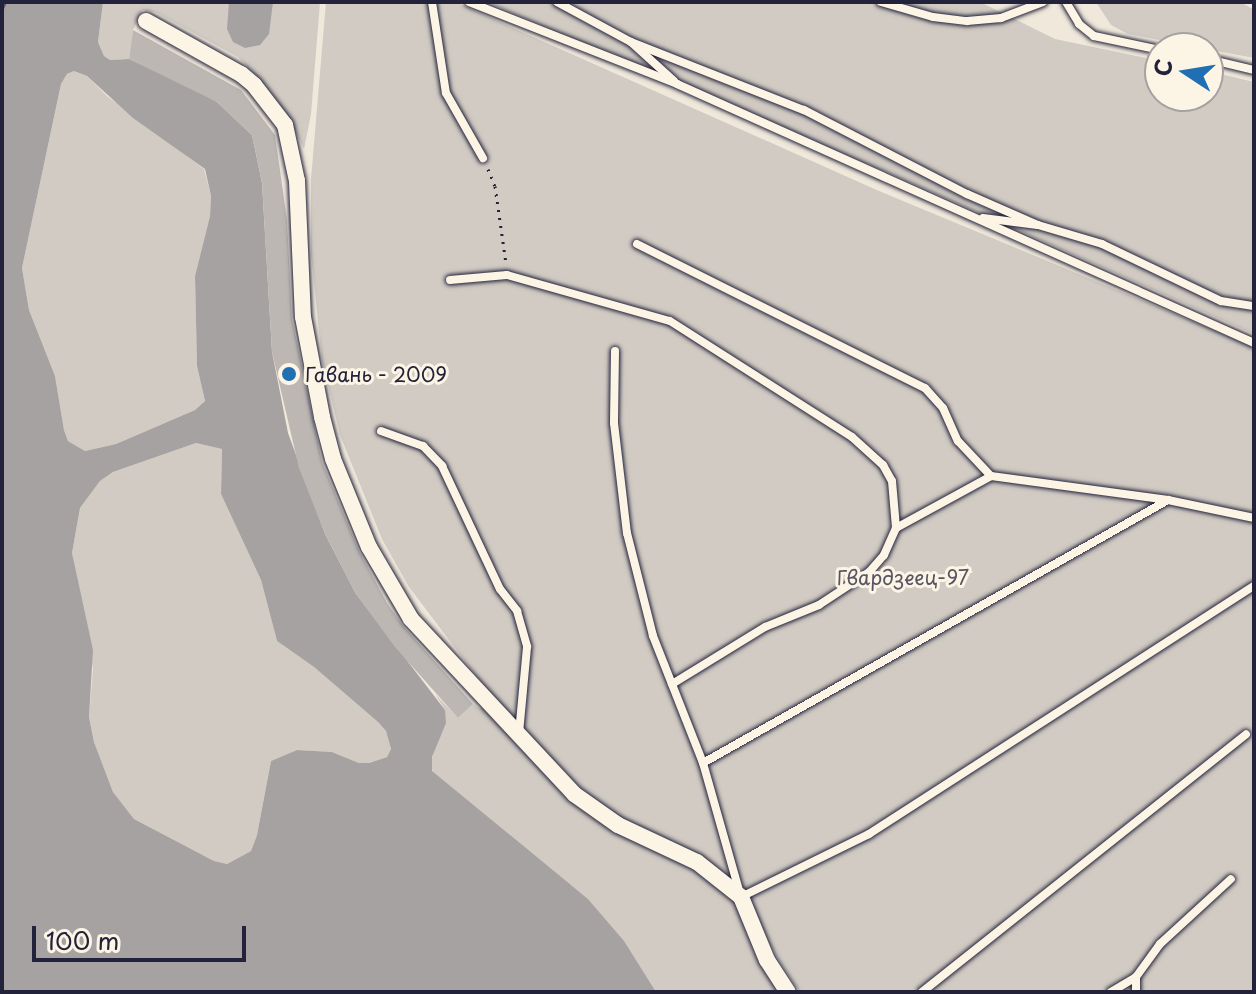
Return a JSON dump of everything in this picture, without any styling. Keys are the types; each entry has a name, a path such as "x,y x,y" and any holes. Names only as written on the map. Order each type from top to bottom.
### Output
{"street":[{"path":"146,21 241,74 254,85 285,125 297,181 303,317 311,375 333,459 346,494 369,547 411,619 519,737 596,812 697,862 741,897 767,960 788,992"}],"lane":[{"path":"432,2 446,93 483,158"},
{"path":"469,2 677,84 1254,343"},
{"path":"557,2 631,42 804,110 967,194 1038,225 1102,244 1221,301 1254,306"},
{"path":"881,2 933,17 967,21 1001,18 1043,2"},
{"path":"1066,2 1079,24 1094,36 1144,47"},
{"path":"631,42 677,84"},
{"path":"1224,63 1254,70"},
{"path":"974,217 1038,225"},
{"path":"637,244 925,388 943,408 958,441 991,476"},
{"path":"450,280 507,275 648,313 689,329 869,451 892,481 896,528 884,555 854,583 819,605 765,627 672,684"},
{"path":"615,351 614,423 627,533 653,636 703,763 741,897 869,834 1254,586"},
{"path":"381,431 423,446 442,466 500,589 517,611 527,647 519,737"},
{"path":"896,528 991,476 1168,500 1254,518"},
{"path":"703,763 1168,500"},
{"path":"922,992 1246,734"},
{"path":"1111,992 1136,977 1160,944 1231,879"},
{"path":"1136,977 1136,992"}],"path":[{"path":"483,158 495,186 507,275"}],"green space":[{"path":"103,2 320,2 311,114 304,149 289,119 266,86 238,57 155,12 142,10 133,30 129,59 110,60 104,56 98,42"},
{"name":"Гвардзеец-97","path":"326,2 455,2 879,191 1254,347 1254,992 800,992 778,959 746,898 584,797 484,686 409,587 382,539 340,435 322,360 311,254 311,179"},
{"path":"487,2 980,2 1055,39 1144,58 1144,112 1224,112 1224,75 1254,82 1254,334 889,173"},
{"path":"1096,2 1241,2 1254,10 1254,58 1224,52 1224,32 1144,32 1144,37 1128,34 1111,25"},
{"path":"74,71 87,76 107,96 204,169 211,196 210,216 195,276 197,366 205,401 195,410 116,444 85,451 68,441 64,430 55,376 29,310 22,268 61,84 67,74"},
{"path":"196,443 222,449 221,494 261,580 277,641 314,667 378,722 386,731 391,749 387,757 369,763 359,763 332,752 297,750 271,761 251,851 227,864 214,861 134,819 113,792 94,742 89,717 93,669 72,553 80,508 100,481 113,472"},
{"path":"435,694 458,718 473,704 480,709 485,703 554,779 694,864 736,902 782,992 656,992 623,941 588,899 433,775 431,762 445,710"}],"shaded area":[{"path":"2,2 103,2 98,42 104,56 110,60 129,59 192,88 217,102 252,135 262,183 272,352 288,433 325,534 356,594 445,710 446,723 432,757 432,771 588,899 624,941 656,992 2,992","holes":["74,71 87,76 133,118 205,169 211,196 210,216 195,276 197,366 205,401 195,410 116,444 85,451 68,441 64,430 55,376 29,310 22,268 61,84 67,74","196,443 222,449 221,494 261,580 277,641 314,667 378,722 386,731 391,749 387,757 369,763 359,763 332,752 297,750 271,761 251,851 227,864 214,861 134,819 113,792 94,742 89,717 93,650 72,553 80,508 100,481 113,472"]},
{"path":"229,2 273,2 269,34 260,45 245,48 233,42 227,29"}],"building":[{"name":"Гавань - 2009","path":"133,30 241,90 275,135 287,220 292,319 322,462 359,551 387,603 403,626 473,704 458,718 395,647 356,594 325,534 299,468 272,352 262,183 252,135 217,102 129,59"}],"ferry route":[{"path":"2,11 6,2"}],"place":[{"name":"Гавань - 2009","path":"289,374"}]}
